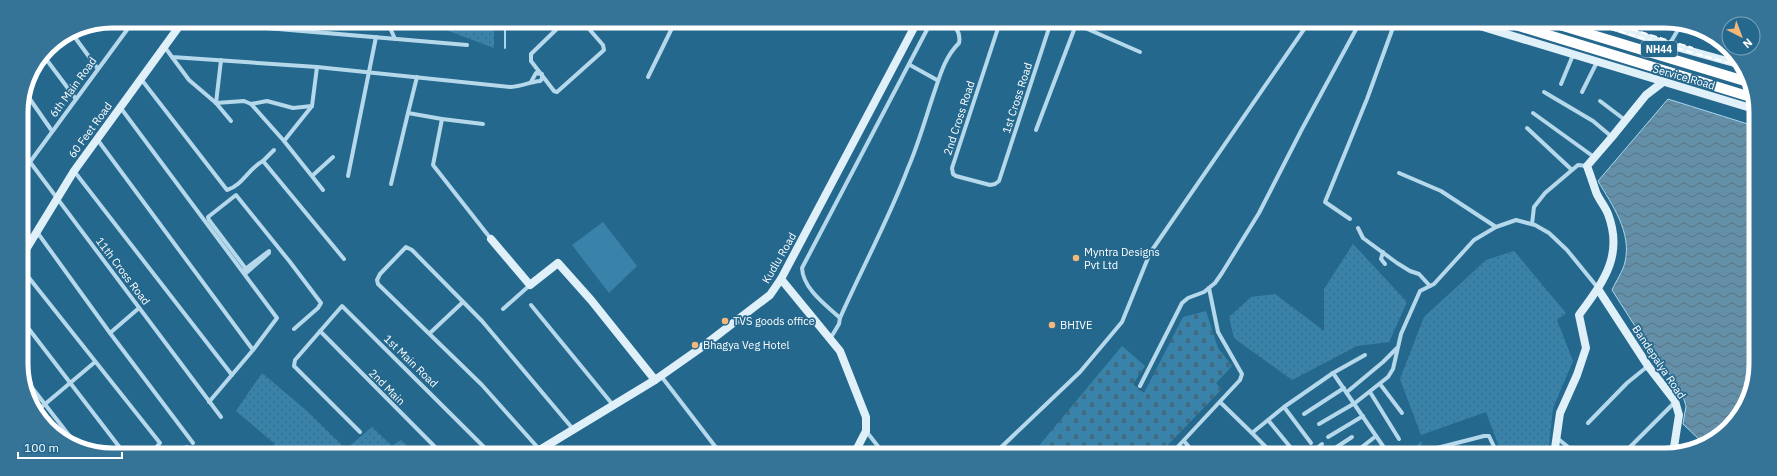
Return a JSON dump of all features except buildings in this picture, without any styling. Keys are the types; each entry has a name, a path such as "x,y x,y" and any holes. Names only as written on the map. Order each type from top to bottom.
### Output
{"highway":[{"name":"NH44","path":"1525,28 1747,96"},
{"path":"1542,28 1746,90"},
{"path":"1570,28 1743,80"},
{"name":"NH44","path":"1592,28 1671,49 1739,73"},
{"path":"1666,71 1671,49"}],"street":[{"name":"6th Main Road","path":"30,162 128,28"},
{"name":"60 Feet Road","path":"28,246 74,171 178,28"},
{"path":"268,28 467,45"},
{"path":"390,28 395,39"},
{"path":"558,28 531,54 531,61 554,91 557,92 604,50 603,45 588,28"},
{"path":"648,77 672,28"},
{"name":"Kudlu Road","path":"542,448 658,378 711,341 770,295 782,279 914,28"},
{"path":"840,318 820,300 805,282 802,268 910,65 928,28"},
{"path":"830,339 839,324 840,318 871,253 908,168 934,93 937,80 949,54 959,43 960,35 957,28"},
{"name":"2nd Cross Road","path":"998,28 952,168 953,174 956,176 990,185 999,180"},
{"name":"1st Cross Road","path":"999,180 1049,28"},
{"path":"1036,130 1075,28"},
{"path":"1088,28 1140,52"},
{"path":"1000,448 1080,372 1122,322 1150,253 1305,28"},
{"path":"1140,386 1182,303 1188,298 1204,292 1222,273 1259,213 1302,129 1357,28"},
{"path":"1350,219 1325,202 1367,99 1393,28"},
{"name":"Service Road","path":"1487,28 1749,108"},
{"path":"1615,28 1671,49 1733,62"},
{"path":"1671,49 1679,30"},
{"path":"75,37 98,69"},
{"path":"348,176 376,37"},
{"path":"164,46 189,80 216,103 231,121"},
{"path":"1561,84 1573,54"},
{"path":"172,57 317,68 511,87 524,86 531,82 540,81 542,79 542,74"},
{"path":"47,60 76,99"},
{"path":"216,103 220,60"},
{"path":"1582,92 1597,61"},
{"path":"910,65 937,80"},
{"path":"284,141 312,106 317,68"},
{"path":"531,82 536,73 542,74"},
{"path":"391,184 417,77"},
{"path":"141,78 227,190 233,188 257,164 263,161 274,150"},
{"path":"1646,95 1649,78"},
{"path":"1587,166 1612,138 1646,95 1663,82"},
{"path":"1544,92 1593,121 1612,138"},
{"path":"29,99 52,130"},
{"path":"216,103 244,101 251,104 284,141 323,190"},
{"path":"251,104 267,101 293,108 312,106"},
{"path":"1600,102 1626,121"},
{"path":"120,107 246,270"},
{"path":"408,113 483,124"},
{"path":"1533,113 1594,157"},
{"path":"442,119 433,165 530,285"},
{"path":"1527,128 1572,170"},
{"path":"97,139 254,350"},
{"path":"312,176 333,157"},
{"name":"11th Cross Road","path":"28,159 221,416"},
{"path":"263,161 344,259"},
{"path":"1532,224 1534,207 1545,193 1578,165 1587,166"},
{"path":"1555,448 1560,413 1577,375 1586,348 1579,316 1598,288 1613,259 1614,239 1608,214 1597,193 1587,166"},
{"path":"74,171 232,375"},
{"path":"1399,173 1441,191 1496,226"},
{"path":"209,402 254,350 277,318 246,270 209,220 210,214 236,195 321,303 318,308 294,329"},
{"path":"1319,424 1355,403 1380,384 1393,370 1401,334 1420,292 1430,286 1474,240 1496,226 1516,220 1532,224 1549,233 1567,250 1598,288"},
{"path":"1358,228 1362,238 1397,263 1410,271 1419,274 1430,286"},
{"path":"36,232 110,333 194,443"},
{"path":"246,270 276,244"},
{"path":"533,448 482,385 378,284 377,280 380,274 406,247 412,250 509,351 573,429"},
{"path":"1383,252 1381,259 1385,264"},
{"path":"503,309 558,263 658,378 716,448"},
{"path":"28,277 160,443 156,448"},
{"path":"782,279 840,351 865,415 866,431 857,448"},
{"path":"1177,448 1240,380 1242,374 1218,332 1209,288"},
{"name":"Bandepalya Road","path":"1598,288 1648,366 1675,401 1679,415 1674,447"},
{"path":"430,333 463,302"},
{"path":"531,305 614,405"},
{"name":"1st Main Road","path":"320,331 342,306 485,448"},
{"path":"110,333 139,308"},
{"path":"28,328 120,448"},
{"path":"320,331 295,360 294,366 360,432"},
{"name":"2nd Main","path":"320,331 436,448"},
{"path":"1304,414 1346,390 1383,362 1397,348"},
{"path":"1252,434 1284,407 1333,373 1365,355"},
{"path":"40,408 95,362"},
{"path":"1588,423 1627,383 1648,366"},
{"path":"1333,373 1355,403 1362,416 1384,448"},
{"path":"1380,384 1402,413"},
{"path":"31,387 69,436"},
{"path":"1370,392 1399,439"},
{"path":"1629,448 1675,401"},
{"path":"1220,402 1267,448"},
{"path":"1284,407 1312,443"},
{"path":"1328,437 1362,416"},
{"path":"1268,420 1291,448"},
{"path":"866,431 879,448"},
{"path":"1361,448 1376,436"},
{"path":"1437,448 1484,436 1490,436 1494,448"},
{"path":"1335,448 1352,437"},
{"path":"1557,438 1569,448"},
{"path":"1184,441 1190,448"},
{"path":"1317,448 1322,444"}],"green space":[{"path":"441,28 494,28 494,48"},
{"path":"603,222 637,266 609,293 572,245"},
{"path":"1353,244 1407,302 1389,342 1357,346 1292,380 1234,338 1229,317 1251,297 1275,294 1324,331 1324,289"},
{"path":"1514,251 1566,313 1557,320 1573,361 1553,408 1548,448 1499,448 1486,412 1421,435 1400,379 1424,317 1486,260"},
{"path":"1206,311 1218,348 1232,366 1216,383 1222,389 1165,448 1037,448 1122,346 1145,366 1133,384 1144,393 1183,317"},
{"path":"262,373 307,411 345,448 272,448 275,444 236,411"},
{"path":"372,427 392,446 401,440 410,448 347,448"},
{"path":"1421,441 1422,448 1415,448"}],"water":[{"path":"1668,99 1749,124 1749,369 1745,391 1735,411 1716,431 1700,440 1683,424 1686,406 1681,390 1633,323 1612,290 1625,262 1626,240 1615,209 1598,181"}],"waterway":[{"path":"505,28 505,48"}],"railway":[{"path":"1607,28 1734,65"},
{"path":"1631,29 1693,48"}],"place":[{"name":"Myntra Designs Pvt Ltd","path":"1076,258"},
{"name":"TVS goods office","path":"725,321"},
{"name":"BHIVE","path":"1052,325"},
{"name":"Bhagya Veg Hotel","path":"695,345"}]}
